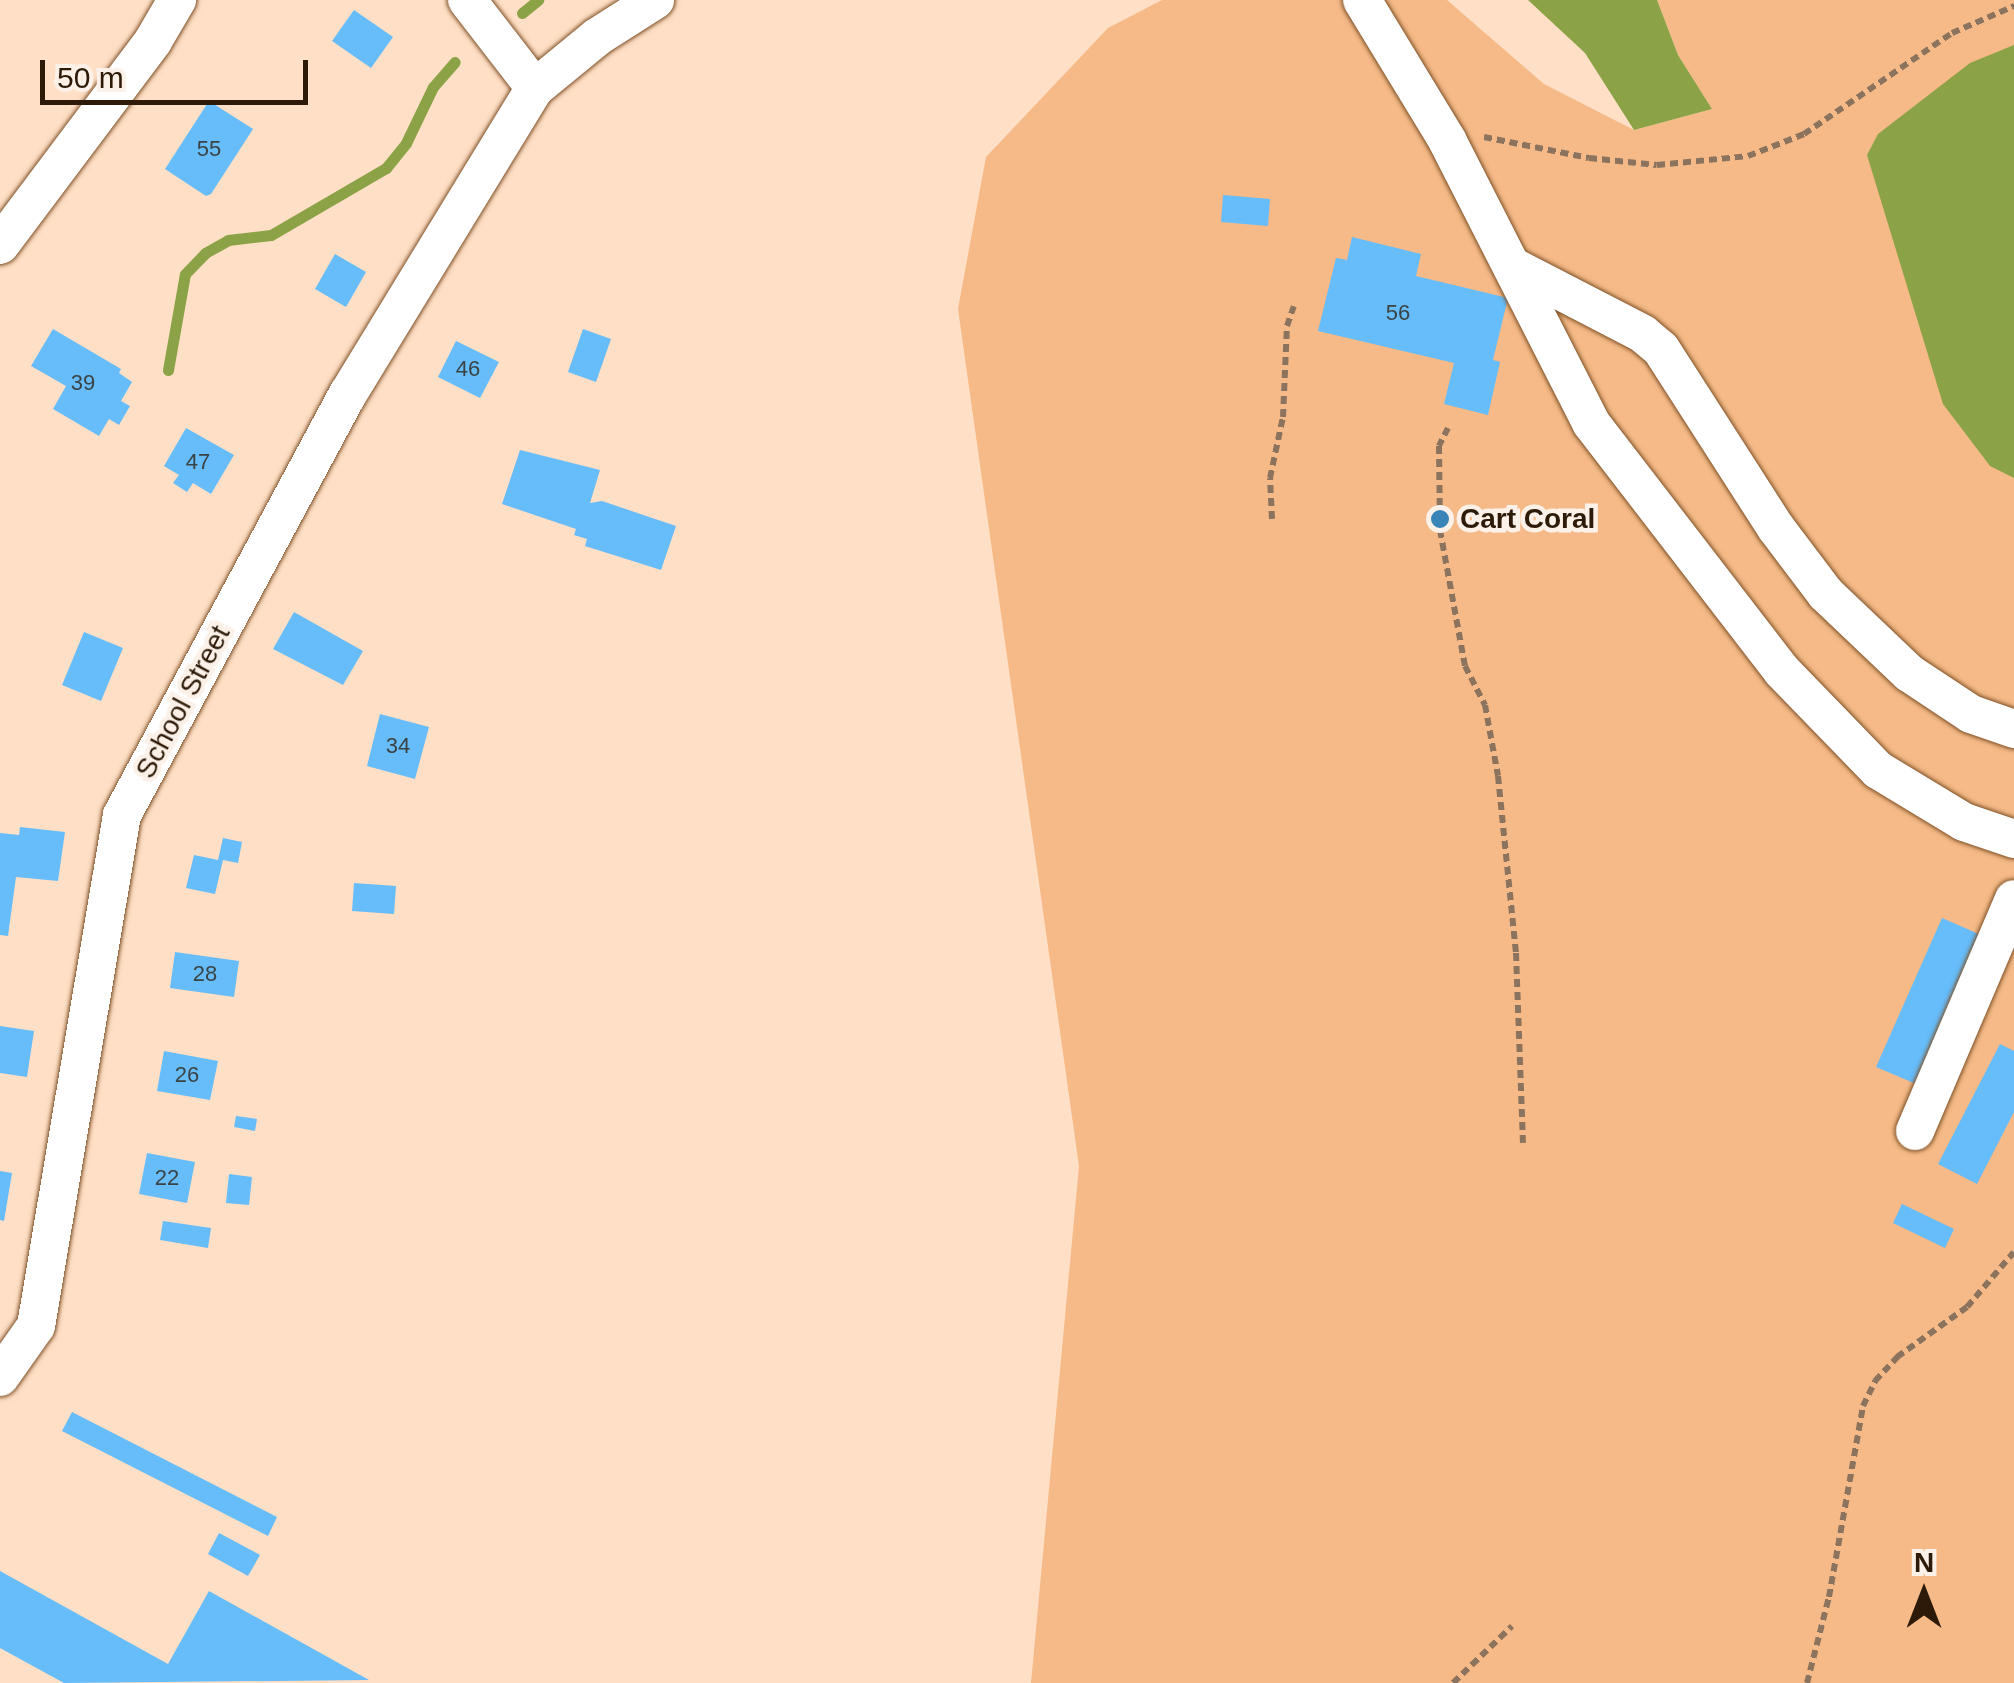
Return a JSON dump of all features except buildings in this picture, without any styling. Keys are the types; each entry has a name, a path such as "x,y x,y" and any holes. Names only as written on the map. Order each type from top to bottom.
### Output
{"street":[{"path":"0,245 152,42 177,0"},
{"path":"467,0 535,88"},
{"name":"School Street","path":"0,1376 36,1326 122,816 348,394 535,88 597,37 655,0"},
{"path":"1362,0 1447,140 1591,423 1782,672 1878,770 1964,822 2014,839"},
{"path":"1514,267 1643,334 1660,349 1776,528 1826,594 1908,673 1970,714 2014,729"},
{"path":"1915,1131 2014,899"}],"path":[{"path":"1447,140 1484,137 1589,158 1657,164 1748,156 1804,134 1940,40 2014,6"},
{"path":"1272,519 1270,478 1283,418 1287,326 1294,306"},
{"path":"1448,428 1439,446 1440,530 1465,666 1485,705 1498,776 1516,954 1523,1143"},
{"path":"1807,1683 1829,1597 1862,1406 1875,1381 1898,1358 1968,1307 2014,1252"},
{"path":"1453,1683 1512,1626"}],"shaded area":[{"path":"1162,0 1447,0 1544,84 1634,130 1712,109 1678,55 1657,0 2014,0 2014,1683 1031,1683 1079,1166 958,309 986,157 1108,28"},
{"path":"1528,0 1657,0 1678,55 1712,109 1634,130 1585,53"},
{"path":"2014,45 2014,478 1990,466 1943,404 1867,155 1878,134 1970,63"}],"waterway":[{"path":"522,13 538,0"},
{"path":"168,370 185,274 205,253 228,240 271,235 386,168 406,143 433,87 455,62"}],"place":[{"name":"Cart Coral","path":"1440,519"}]}
